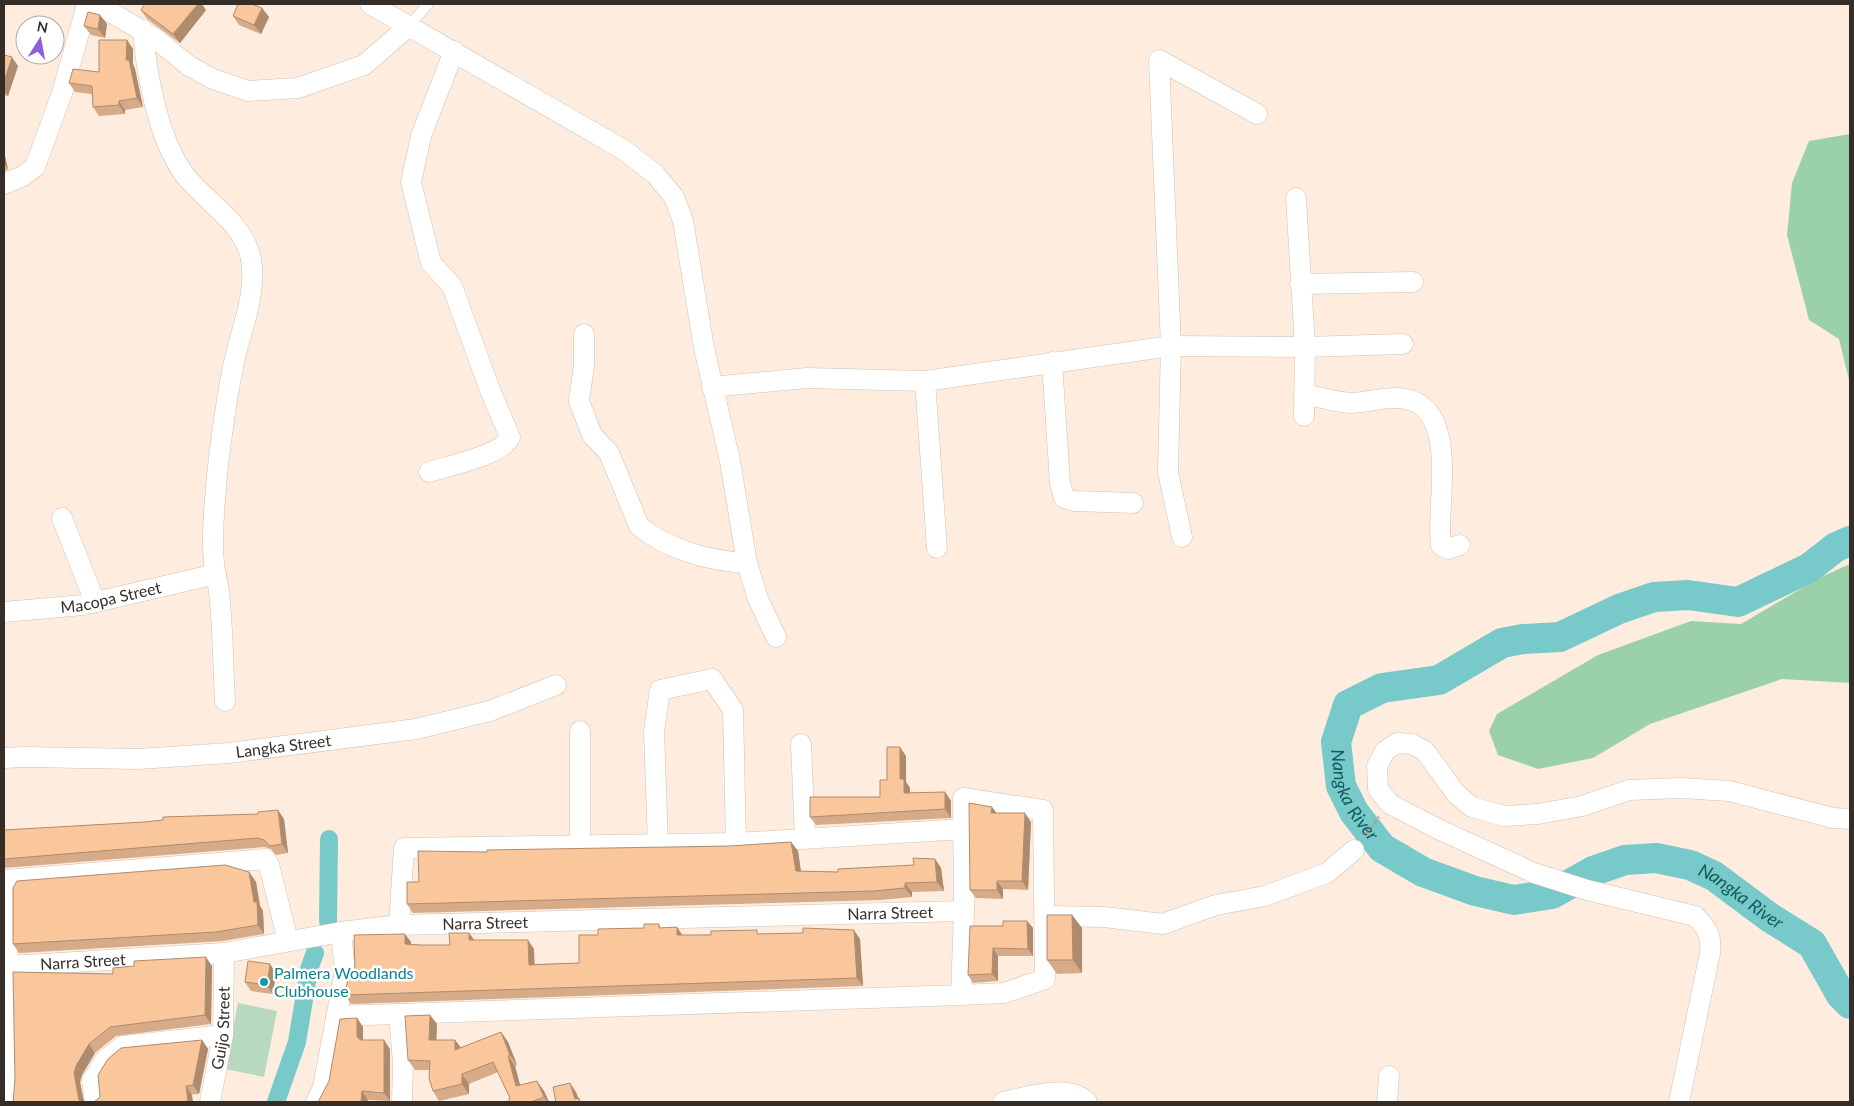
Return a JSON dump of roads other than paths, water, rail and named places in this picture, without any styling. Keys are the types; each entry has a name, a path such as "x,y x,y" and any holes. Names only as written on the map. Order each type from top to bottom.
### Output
{"street":[{"path":"4,184 22,176 35,167 63,90 87,4"},
{"path":"97,4 142,30 189,66 213,79 248,91 298,88 364,65 409,26"},
{"path":"370,4 624,150 655,174 674,198 683,221 688,245 704,348 730,461 747,563 758,599 776,637"},
{"path":"142,30 145,56 155,100 174,156 185,174 236,228 249,252 251,261 249,305 233,367 218,474 214,535 216,574 222,622 225,701"},
{"path":"429,472 498,450 508,443 510,437 490,390 452,286 431,263 412,182 422,136 454,51"},
{"path":"1182,538 1168,472 1171,346 1159,60 1257,114"},
{"path":"1296,198 1305,347 1304,416"},
{"path":"1300,284 1413,282"},
{"path":"584,334 584,365 579,401 592,436 609,453 639,526 646,532 691,553 707,558 747,563"},
{"path":"712,387 807,378 925,381 1171,346 1305,347 1403,344"},
{"path":"1052,362 1060,483 1064,498 1074,501 1133,502"},
{"path":"925,381 937,548"},
{"path":"1304,394 1354,403 1399,398 1418,404 1433,421 1440,438 1441,545 1448,549 1460,545"},
{"path":"62,518 95,602"},
{"name":"Macopa Street","path":"4,612 68,607 216,574"},
{"path":"658,844 654,731 660,690 712,679 733,710 736,843"},
{"name":"Langka Street","path":"4,758 138,759 229,753 397,731 490,710 556,685"},
{"path":"580,731 580,845"},
{"path":"1679,1102 1710,952 1711,940 1708,929 1695,916 1588,890 1534,873 1438,829 1390,804 1378,789 1377,766 1385,751 1397,743 1412,744 1426,751 1456,794 1472,807 1504,816 1538,814 1582,806 1630,790 1681,788 1729,791 1833,818 1850,819"},
{"path":"801,744 805,838"},
{"path":"336,1016 961,995 1004,993 1045,980 1043,810 963,798 964,912 961,995"},
{"path":"399,925 404,848 736,843 964,829"},
{"path":"1044,916 1104,918 1163,924 1216,905 1265,896 1327,873 1354,850"},
{"path":"8,1102 9,966 5,880 265,859 269,865 288,941"},
{"name":"Narra Street","path":"9,966 224,953 341,932 399,925 964,912"},
{"path":"316,1102 323,1087 345,971 341,932"},
{"name":"Guijo Street","path":"210,1102 223,1035 224,953"},
{"path":"399,1014 403,1063 402,1102"},
{"path":"95,1102 92,1081 105,1060 123,1046 223,1035"},
{"path":"1387,1102 1389,1076"},
{"path":"1003,1102 1060,1093 1079,1094 1087,1102"}],"lane":[{"path":"409,26 428,4"}],"waterway":[{"name":"Nangka River","path":"1850,541 1836,547 1809,568 1738,602 1688,595 1654,597 1619,609 1560,637 1523,639 1502,643 1439,680 1382,688 1348,705 1336,742 1341,786 1354,812 1382,848 1423,872 1475,891 1514,900 1552,894 1593,871 1625,860 1656,858 1690,865 1714,876 1769,917 1812,944 1841,995 1850,1004"},
{"path":"328,921 329,839"},
{"path":"276,1102 297,1042 309,969 315,953"}],"place":[{"name":"Palmera Woodlands Clubhouse","path":"264,982"}]}
